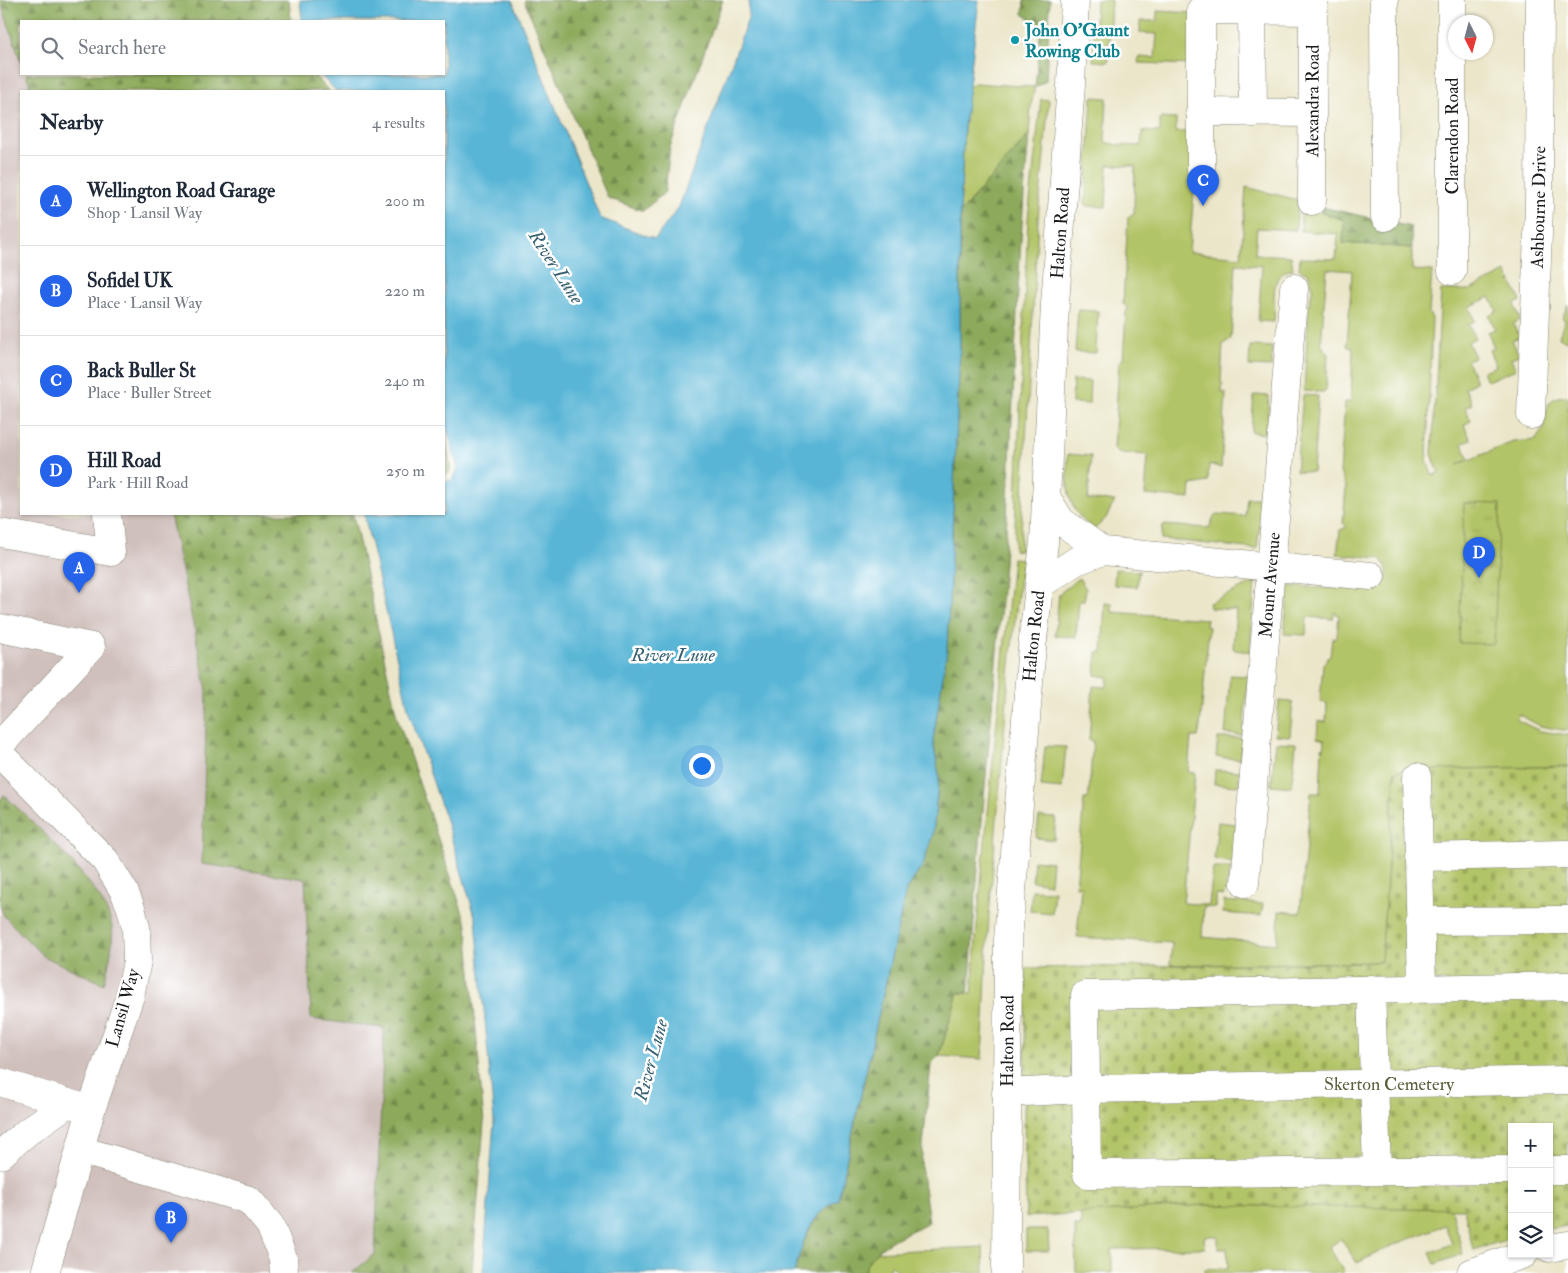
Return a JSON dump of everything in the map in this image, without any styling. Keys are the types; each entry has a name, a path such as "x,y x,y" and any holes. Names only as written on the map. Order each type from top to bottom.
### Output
{"street":[{"name":"Halton Road","path":"1006,1273 1006,1093 1009,923 1031,657 1040,584 1055,304 1071,84 1075,0"},
{"path":"1384,0 1385,217"},
{"name":"Clarendon Road","path":"1452,0 1452,271"},
{"name":"Ashbourne Drive","path":"1531,415 1539,207 1540,0"},
{"path":"1200,170 1201,5 1252,11 1313,6"},
{"name":"Alexandra Road","path":"1312,201 1313,6"},
{"path":"1252,11 1253,113"},
{"path":"1200,112 1312,114"},
{"name":"Mount Avenue","path":"1245,883 1273,566 1294,288"},
{"path":"1046,496 1061,521 1103,551"},
{"path":"0,533 111,552 107,515"},
{"path":"1040,584 1067,565 1103,551 1371,576"},
{"path":"0,628 91,647 0,745"},
{"name":"Lansil Way","path":"0,754 105,860 131,908 136,928 137,961 130,996 79,1107 80,1150 45,1273"},
{"path":"1417,777 1422,988"},
{"path":"1418,857 1568,854"},
{"path":"1420,921 1568,920"},
{"path":"1508,1170 1087,1174 1085,995 1568,986"},
{"path":"1371,989 1377,1170"},
{"path":"1006,1093 1085,1089 1568,1080"},
{"path":"0,1082 79,1107"},
{"path":"0,1155 27,1132 79,1107"},
{"path":"80,1150 249,1200 270,1225 283,1258 284,1273"},
{"path":"1553,1170 1568,1170"},
{"path":"1553,1247 1568,1245"},
{"path":"1471,1273 1513,1258"}],"shaded area":[{"path":"0,2 20,59 20,75 26,75 32,90 20,90 20,515 170,515 207,690 202,863 305,879 311,1019 384,1028 375,1254 352,1273 0,1273"}],"green space":[{"path":"0,0 289,0 291,20 20,20 20,59"},
{"path":"524,0 723,0 670,147 665,192 643,211 608,198"},
{"path":"1024,0 1050,0 1046,81 1035,87 1041,26 1023,14"},
{"path":"1096,0 1111,0 1108,62 1093,61"},
{"path":"1157,11 1195,13 1195,65 1138,63 1139,57 1155,58 1157,34 1140,33 1140,21 1157,21"},
{"path":"26,75 314,75 328,90 32,90"},
{"path":"974,83 1035,87 1031,105 1029,135 960,213 968,88"},
{"path":"1092,97 1107,98 1105,142 1117,145 1141,146 1142,131 1160,132 1160,118 1176,119 1176,132 1195,132 1194,191 1189,252 1241,257 1246,187 1298,200 1296,230 1257,228 1255,254 1291,256 1293,269 1279,276 1276,282 1274,290 1274,322 1258,321 1262,266 1236,264 1231,339 1223,344 1221,383 1223,384 1222,393 1226,393 1221,468 1209,464 1208,482 1191,485 1190,499 1145,495 1148,455 1118,453 1114,449 1119,362 1123,359 1126,313 1128,308 1123,304 1128,217 1134,213 1135,166 1108,165 1106,207 1085,206"},
{"path":"1041,99 1049,100 1038,219 1020,551 1014,550 1028,219"},
{"path":"1029,135 1024,190 1003,577 970,980 968,992 958,993 939,1056 931,1064 921,1166 929,1222 899,1236 881,1248 873,1255 864,1273 794,1273 808,1231 820,1214 838,1199 906,890 923,865 933,834 939,775 933,741 947,650 960,347 960,213"},
{"path":"1301,201 1322,207 1321,213 1345,220 1343,243 1412,248 1412,270 1432,271 1429,313 1432,318 1427,460 1432,475 1439,473 1432,454 1441,290 1470,290 1506,272 1521,301 1514,304 1520,320 1513,324 1520,337 1512,340 1519,355 1511,358 1516,369 1487,381 1483,371 1496,366 1489,350 1494,348 1488,332 1495,329 1489,315 1497,311 1490,297 1469,307 1475,321 1468,324 1475,338 1468,342 1475,357 1467,360 1476,382 1465,388 1472,404 1465,407 1471,421 1464,425 1471,440 1462,443 1469,459 1457,465 1513,442 1536,440 1543,428 1548,405 1555,398 1568,396 1568,731 1540,726 1518,714 1517,720 1540,731 1568,735 1568,766 1395,771 1381,962 1170,965 1172,943 1077,937 1081,886 1076,886 1084,799 1088,799 1089,791 1093,741 1089,740 1093,686 1107,687 1108,677 1095,675 1097,652 1102,652 1105,603 1112,604 1112,612 1207,619 1206,626 1209,627 1200,728 1198,737 1191,737 1188,772 1195,773 1183,903 1209,905 1213,868 1231,868 1224,896 1216,895 1216,908 1204,907 1202,937 1277,944 1279,911 1300,913 1311,793 1320,793 1322,747 1324,749 1325,740 1317,738 1318,721 1326,722 1327,703 1320,702 1323,664 1330,656 1332,638 1336,638 1337,635 1339,616 1334,612 1333,619 1307,617 1306,635 1284,634 1289,586 1378,591 1384,583 1387,574 1386,566 1380,558 1337,554 1340,530 1347,527 1343,523 1346,487 1340,473 1345,402 1350,402 1351,398 1353,347 1347,346 1352,271 1327,269 1321,344 1328,353 1326,390 1323,392 1304,391 1309,305 1313,287 1308,273 1299,269 1300,258 1336,259 1338,234 1301,231"},
{"path":"1322,207 1411,227 1412,248 1343,243 1344,220 1321,212"},
{"path":"1568,305 1568,342 1559,337 1565,320 1562,318"},
{"path":"1078,310 1098,311 1096,353 1075,352"},
{"path":"1250,346 1272,347 1271,367 1249,366"},
{"path":"1073,380 1090,381 1089,404 1072,403"},
{"path":"1254,395 1269,396 1267,434 1251,432"},
{"path":"1303,395 1318,396 1313,472 1296,471"},
{"path":"445,436 451,467 449,473 445,475"},
{"path":"1068,454 1091,456 1088,500 1115,501 1106,518 1095,529 1085,522 1073,506 1068,487"},
{"path":"1247,498 1263,498 1257,549 1161,539 1163,525 1209,528 1214,516 1218,514 1245,516"},
{"path":"1464,503 1500,504 1494,644 1459,643"},
{"path":"170,515 353,515 397,717 467,925 484,1123 472,1273 352,1273 375,1254 384,1028 311,1019 305,879 202,864 207,690"},
{"path":"1013,558 1022,559 1010,663 989,915 982,1059 939,1056 958,993 972,993 978,913"},
{"path":"1115,569 1139,571 1137,587 1114,585"},
{"path":"1079,578 1086,589 1084,601 1079,601 1076,637 1055,636 1059,594"},
{"path":"1255,582 1250,652 1235,650 1233,648 1236,610 1210,608 1209,603"},
{"path":"1230,675 1248,676 1243,735 1225,734"},
{"path":"1279,701 1293,702 1290,736 1275,735"},
{"path":"1218,738 1242,738 1240,759 1216,757"},
{"path":"1276,742 1296,743 1292,787 1271,785"},
{"path":"1045,746 1066,747 1062,789 1041,787"},
{"name":"Skerton Cemetery","path":"1568,766 1568,1226 1553,1228 1553,1123 1508,1123 1508,1239 1473,1250 1464,1209 1203,1205 1026,1217 1024,1111 1026,968 1381,962 1395,771"},
{"path":"1215,770 1240,771 1238,786 1214,784"},
{"path":"4,795 50,839 83,875 107,911 112,927 112,941 104,984 43,956 4,916 0,905 0,801"},
{"path":"1039,817 1056,818 1054,840 1036,838"},
{"path":"1218,822 1236,824 1232,863 1214,859"},
{"path":"1034,860 1052,862 1050,884 1032,881"},
{"path":"1032,890 1054,891 1052,913 1030,911"},
{"path":"1224,901 1263,904 1261,916 1223,913"},
{"path":"1203,1205 1451,1208 1463,1254 1435,1264 1430,1253 1452,1244 1445,1225 1391,1246 1357,1263 1341,1239 1329,1247 1344,1272 1342,1273 1205,1273 1205,1269 1228,1268 1227,1248 1218,1248 1218,1236 1206,1236 1204,1237 1205,1248 1112,1249 1112,1273 1076,1273 1075,1226 1081,1226 1081,1213"},
{"path":"1026,1230 1048,1230 1049,1251 1026,1251"},
{"path":"983,1247 984,1273 900,1273 892,1265 884,1273 864,1273 866,1263 873,1252"}],"water":[{"name":"River Lune","path":"300,0 512,0 600,218 655,239 679,207 748,19 749,0 979,0 964,128 960,213 960,347 947,650 933,741 939,775 933,834 923,865 906,890 838,1199 820,1213 808,1231 794,1273 483,1273 494,1121 476,920 446,820 409,712 364,515 445,515 445,482 452,480 458,469 445,422 445,90 335,90 320,75 445,75 445,20 302,20"}],"place":[{"name":"John O'Gaunt Rowing Club","path":"1015,40"},
{"name":"Back Buller St","path":"1203,206"},
{"name":"Hill Road","path":"1479,578"},
{"name":"Wellington Road Garage","path":"79,593"},
{"name":"Sofidel UK","path":"171,1243"}]}
